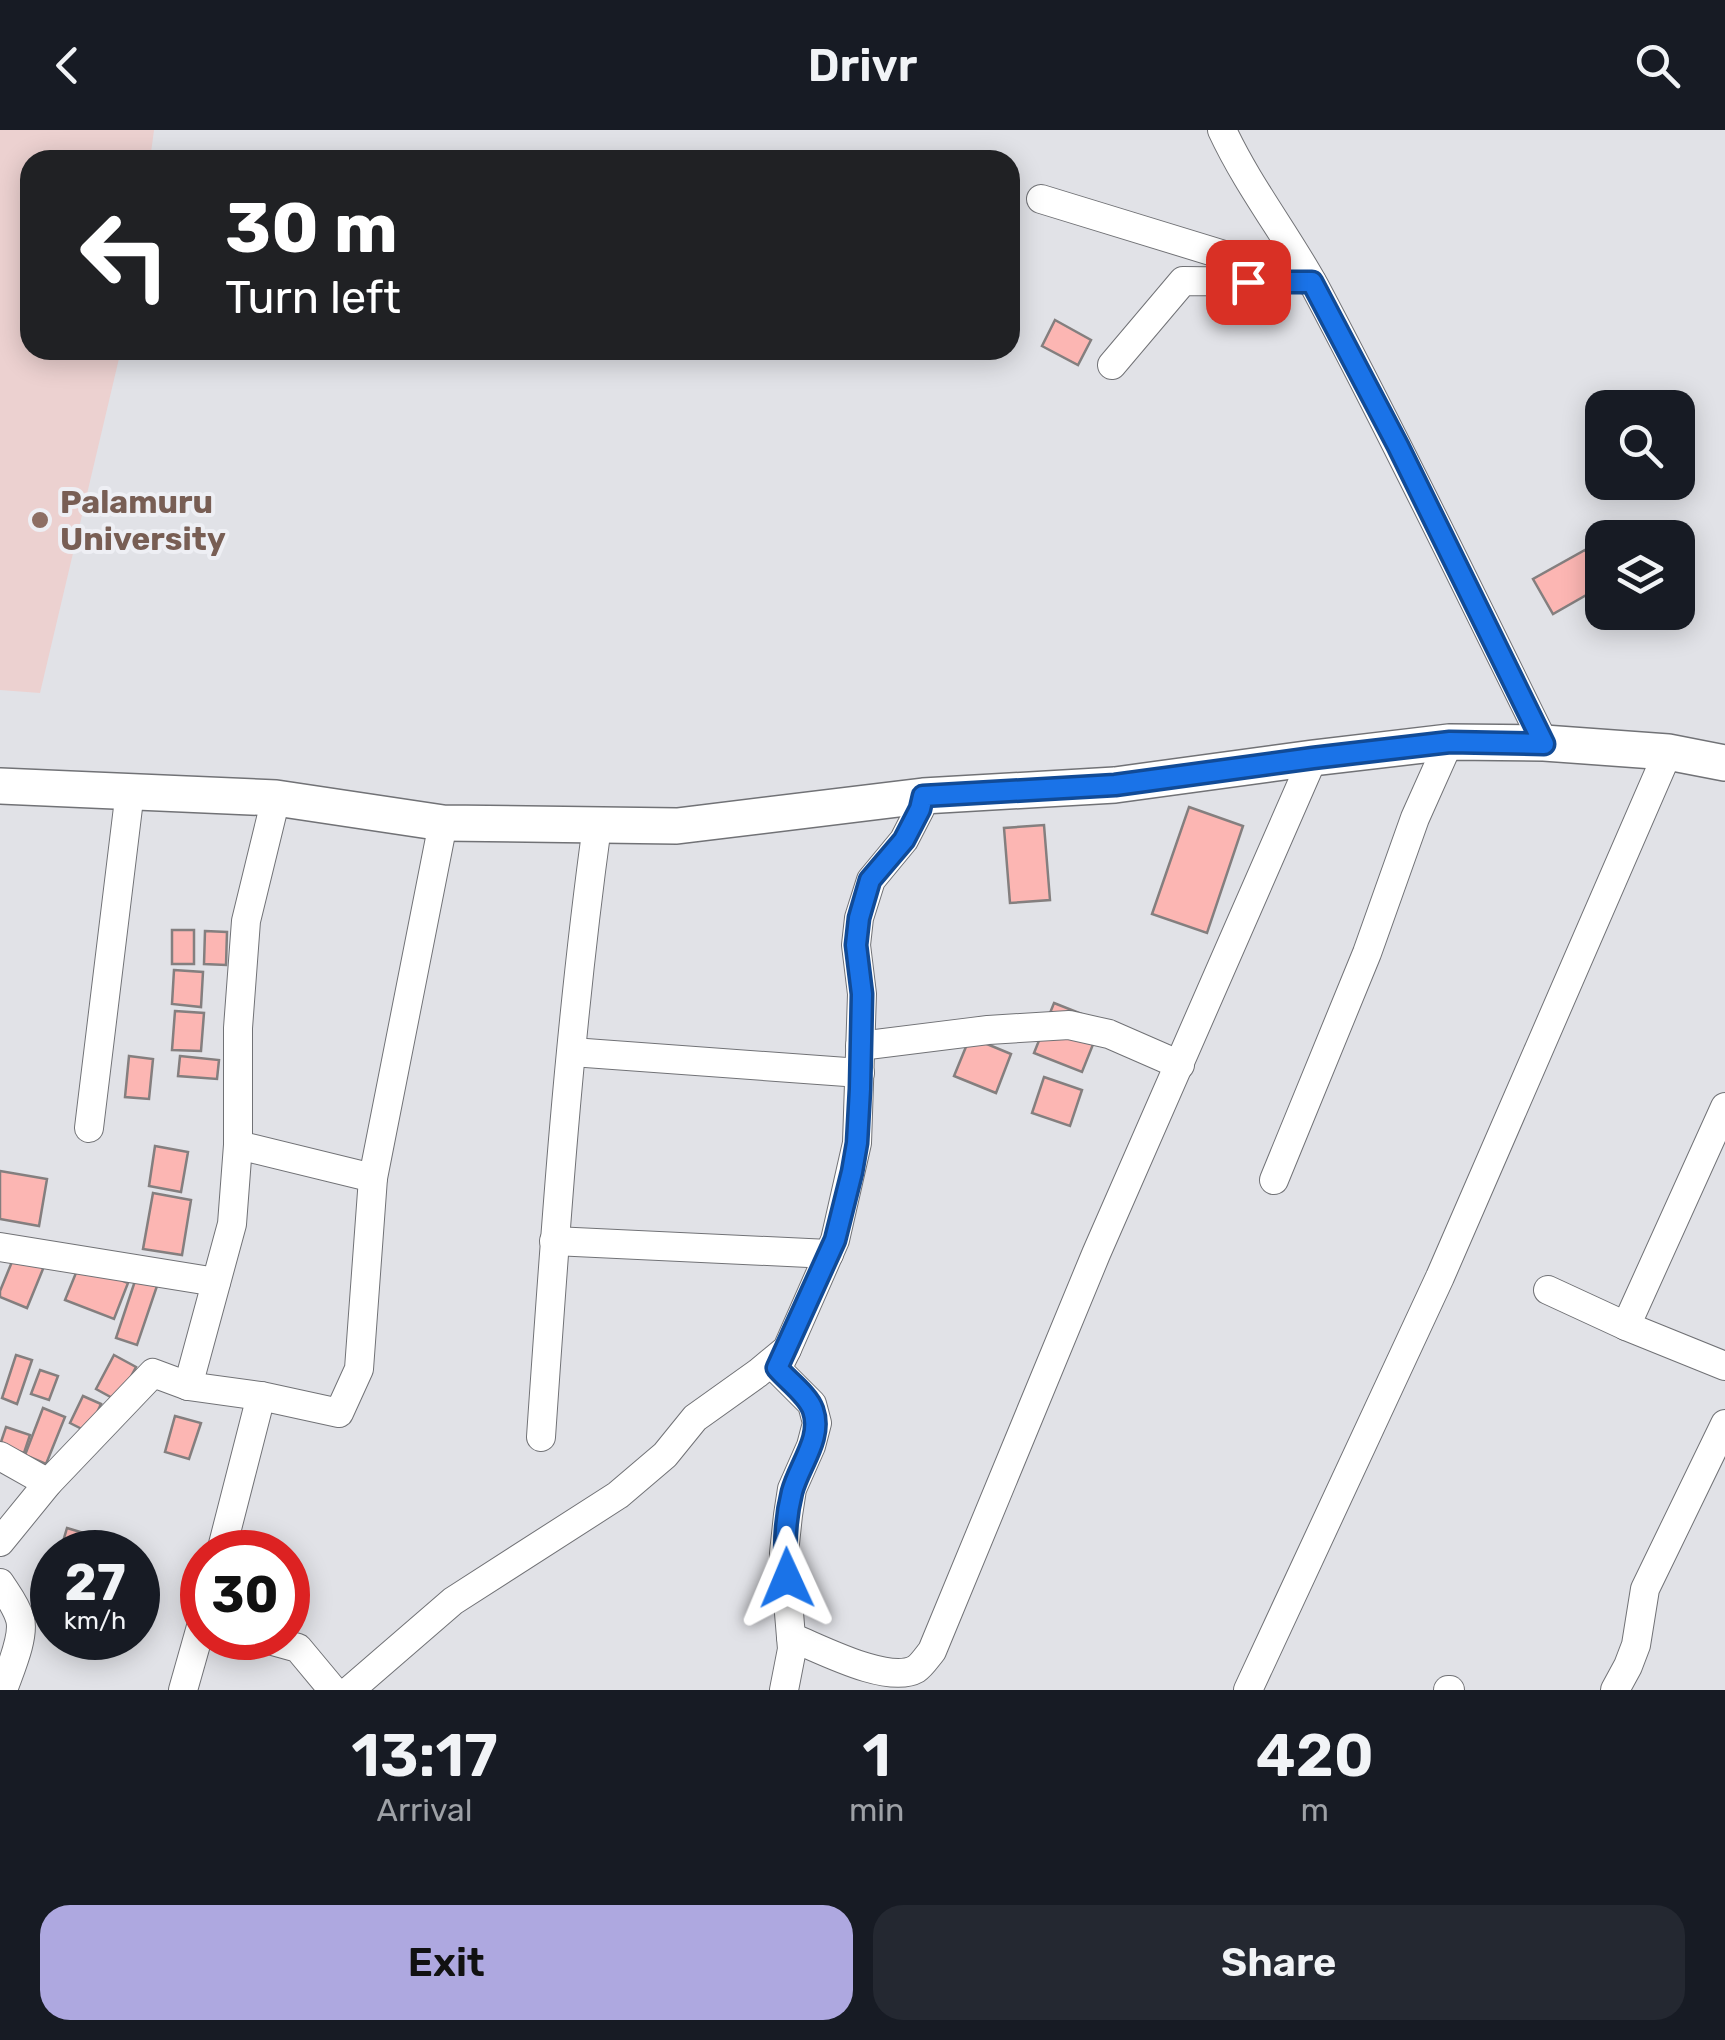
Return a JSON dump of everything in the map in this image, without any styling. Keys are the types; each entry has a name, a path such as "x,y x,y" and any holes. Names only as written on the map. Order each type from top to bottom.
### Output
{"street":[{"path":"1222,130 1312,282 1398,446 1544,744"},
{"path":"1042,200 1312,282"},
{"path":"1112,365 1183,282 1312,282"},
{"path":"1274,1180 1367,953 1415,818 1450,742"},
{"path":"0,786 276,798 443,823 677,826 923,796 1115,785 1450,742 1668,752 1725,763"},
{"path":"1248,1690 1440,1277 1668,752"},
{"path":"792,1637 857,1664 898,1674 917,1668 932,1651 1096,1254 1313,758"},
{"path":"89,1128 130,792"},
{"path":"784,1690 792,1649 784,1552 788,1514 792,1489 817,1423 812,1404 777,1368 829,1254 857,1143 862,994 856,945 859,918 870,880 904,840 923,796"},
{"path":"188,1386 232,1224 238,1145 238,1028 246,921 276,798"},
{"path":"0,1542 48,1483 154,1373 188,1386 339,1412 359,1368 373,1178 443,823"},
{"path":"541,1437 554,1242 597,826"},
{"path":"572,1052 860,1059 988,1030 1070,1025 1108,1034 1180,1065"},
{"path":"1626,1326 1725,1107"},
{"path":"238,1145 373,1178"},
{"path":"554,1242 829,1254"},
{"path":"0,1247 216,1282"},
{"path":"1548,1290 1725,1366"},
{"path":"350,1690 454,1601 618,1494 665,1455 694,1418 787,1350"},
{"path":"227,1530 261,1396"},
{"path":"1614,1690 1636,1645 1645,1588 1725,1424"},
{"path":"0,1456 48,1483"},
{"path":"0,1583 22,1622 3,1690"},
{"path":"183,1690 192,1660"},
{"path":"308,1660 332,1690"}],"shaded area":[{"name":"Palamuru University","path":"0,130 154,130 151,150 20,150 20,360 119,360 40,693 0,690"}],"building":[{"path":"1055,320 1091,340 1078,365 1042,346"},
{"path":"1585,550 1585,596 1553,614 1533,579"},
{"path":"1189,807 1243,826 1207,933 1152,914"},
{"path":"1044,825 1050,900 1010,903 1004,828"},
{"path":"172,930 194,930 194,964 172,964"},
{"path":"205,931 227,932 226,965 204,964"},
{"path":"174,970 203,972 201,1007 172,1004"},
{"path":"1054,1003 1102,1022 1082,1072 1034,1053"},
{"path":"175,1011 204,1013 201,1051 172,1050"},
{"path":"970,1037 1011,1054 996,1093 954,1076"},
{"path":"129,1056 153,1059 149,1099 125,1097"},
{"path":"180,1056 219,1060 217,1079 178,1076"},
{"path":"1044,1077 1082,1090 1070,1126 1032,1113"},
{"path":"155,1146 188,1152 181,1192 149,1186"},
{"path":"0,1171 47,1179 39,1226 0,1219"},
{"path":"153,1193 191,1200 182,1255 143,1249"},
{"path":"16,1252 45,1264 27,1308 0,1297"},
{"path":"80,1263 128,1283 114,1319 65,1300"},
{"path":"136,1278 157,1286 137,1345 116,1338"},
{"path":"16,1355 32,1360 17,1404 2,1398"},
{"path":"114,1355 136,1367 118,1401 96,1389"},
{"path":"40,1370 58,1376 49,1400 31,1394"},
{"path":"83,1396 101,1404 88,1432 70,1423"},
{"path":"43,1408 65,1417 46,1464 25,1455"},
{"path":"175,1416 201,1423 189,1459 165,1452"},
{"path":"6,1427 30,1435 24,1453 0,1445"}],"place":[{"name":"Palamuru University","path":"40,520"}],"route":[{"path":"787,1578 784,1552 792,1489 817,1423 812,1404 777,1368 835,1240 852,1172 857,1143 862,994 856,945 864,897 870,880 912,827 923,796 1115,785 1450,742 1544,744 1398,446 1312,282 1248,282"}]}
